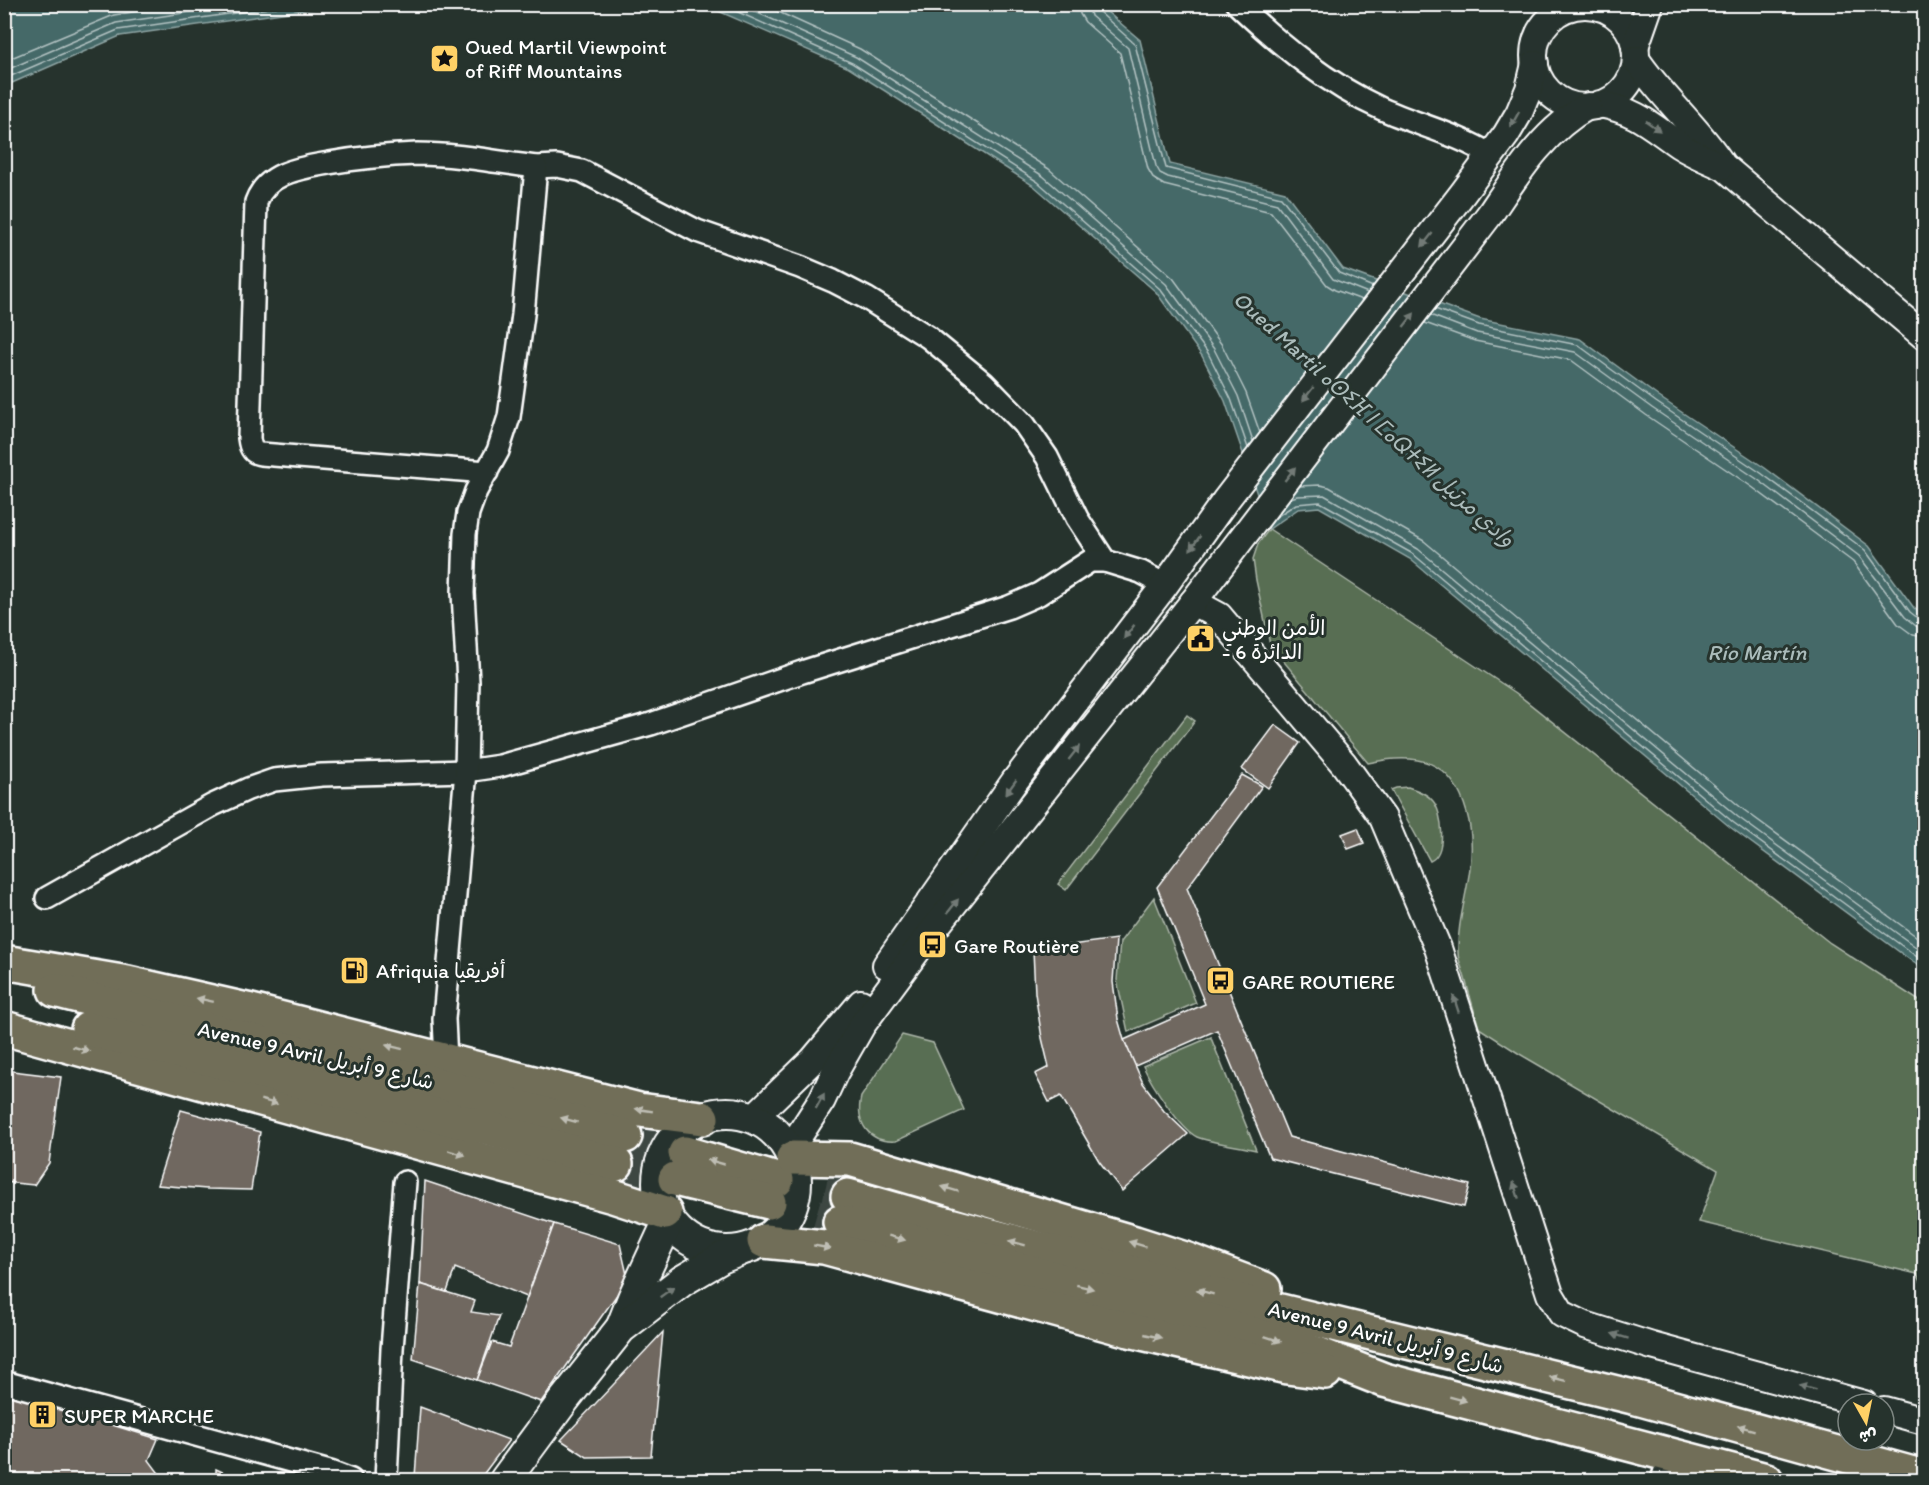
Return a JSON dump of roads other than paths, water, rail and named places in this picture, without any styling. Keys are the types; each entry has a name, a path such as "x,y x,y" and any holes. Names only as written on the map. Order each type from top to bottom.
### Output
{"highway":[{"path":"4,962 128,983 247,1010 639,1110 702,1118"},
{"name":"Avenue 9 Avril شارع 9 أبريل","path":"4,979 260,1043 425,1081 621,1150 492,1129 4,1009"},
{"path":"4,1028 614,1196 667,1216"},
{"path":"680,1166 782,1173 850,1159 1135,1244 1233,1276 1368,1333"},
{"name":"Avenue 9 Avril شارع 9 أبريل","path":"1766,1480 1666,1468 1384,1380 1318,1354 844,1209 946,1224 1218,1296 1637,1398 1924,1476"},
{"path":"755,1245 824,1247 1129,1330 1287,1367 1384,1380"}],"main road":[{"path":"505,1480 621,1328 682,1281 722,1258 755,1245 778,1230 792,1207 797,1180 782,1173 780,1137 768,1126 736,1113 719,1113 702,1118 681,1131 664,1154 659,1167 659,1196 667,1216 685,1237 705,1248 755,1245"},
{"path":"621,1328 667,1216"}],"street":[{"path":"1237,4 1282,45 1333,84 1381,108 1463,139 1491,155"},
{"path":"1650,4 1635,53 1659,92 1706,142 1723,166 1924,336"},
{"path":"753,1118 813,1060 858,1007 1014,782 1165,585 1225,501 1463,194 1519,112 1529,89 1535,64 1536,40 1545,24 1559,12 1583,5 1606,9 1617,16 1632,35 1635,53 1634,71 1628,82 1611,99 1573,115 1547,137 1193,602 919,948 869,1015 835,1072 782,1173"},
{"path":"1535,64 1538,76 1554,96 1570,104 1594,105 1630,112 1645,119 1682,147 1723,166"},
{"path":"487,472 261,454 252,449 249,438 256,202 266,185 281,175 305,168 368,157 417,154 453,156 536,167 557,166 582,171 697,231 833,281 874,303 928,337 984,383 1024,424 1047,457 1077,518 1105,561"},
{"path":"446,1060 444,1019 466,771 468,682 463,593 465,534 468,513 476,491 505,435 509,417 523,315 536,167"},
{"path":"47,898 213,806 248,789 274,780 321,775 466,771 529,759 651,724 802,672 994,613 1040,594 1090,561 1105,561 1141,572 1165,585"},
{"path":"1193,602 1218,616 1344,764 1383,818 1438,948 1550,1294 1562,1314 1585,1325 1652,1346 1836,1396"},
{"path":"386,1480 392,1349 405,1182"},
{"path":"4,1382 330,1472 351,1480"},
{"path":"1896,1413 1924,1421"}],"water":[{"path":"5,4 338,5 120,36 5,86"},
{"name":"Río Martín","path":"692,5 1099,5 1140,40 1170,164 1285,192 1343,269 1480,319 1580,339 1659,397 1765,468 1869,546 1914,608 1924,616 1924,970 1730,827 1410,559 1319,507 1298,509 1269,529 1225,401 1202,356 1156,292 1034,186 849,68 716,10"}],"tunnel":[{"path":"625,1136 685,1153"},
{"path":"616,1164 675,1179"},
{"path":"777,1180 848,1196"},
{"path":"769,1202 840,1222"}],"place":[{"name":"Oued Martil Viewpoint of Riff Mountains","path":"444,58"},
{"name":"الأمن الوطني - الدائرة 6","path":"1201,639"},
{"name":"Gare Routière","path":"933,945"},
{"name":"Afriquia أفريقيا","path":"355,970"},
{"name":"GARE ROUTIERE","path":"1221,981"},
{"name":"SUPER MARCHE","path":"43,1415"}],"water label":[{"name":"Oued Martil ⴰⵙⵉⴼ ⵏ ⵎⴰⵕⵜⵉⵍ وادي مرتيل","path":"1374,419"}]}
